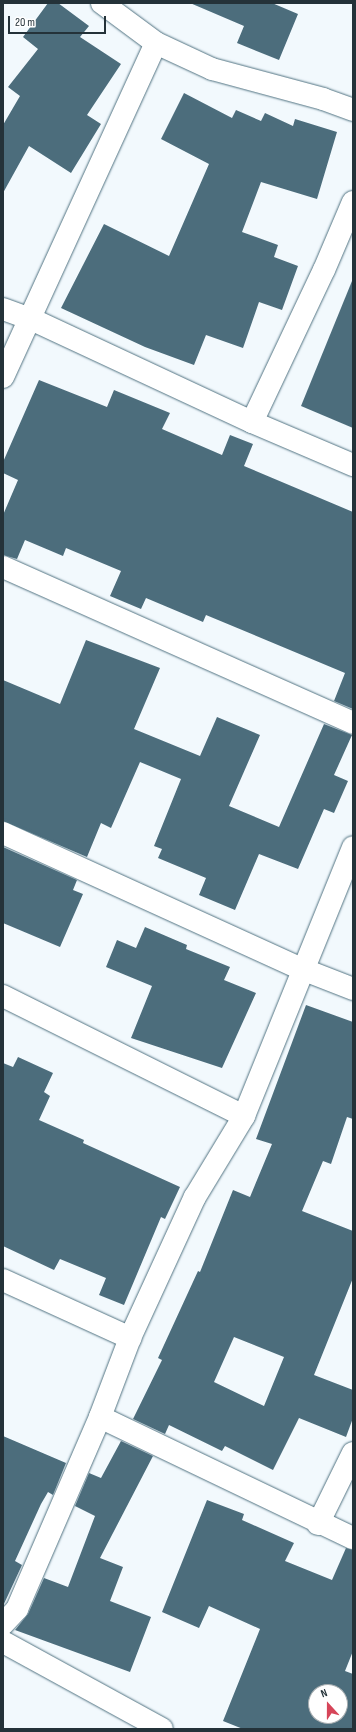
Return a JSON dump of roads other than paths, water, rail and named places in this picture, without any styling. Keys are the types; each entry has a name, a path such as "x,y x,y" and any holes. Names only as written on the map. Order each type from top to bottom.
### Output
{"street":[{"path":"102,3 156,43 212,70 323,99 353,110"},
{"path":"3,377 31,319 156,43"},
{"path":"252,422 324,270 353,202"},
{"path":"3,309 31,319 252,422 353,465"},
{"path":"3,567 353,723"},
{"path":"3,833 302,969 353,989"},
{"path":"3,1624 17,1609 100,1417 130,1338 195,1197 244,1116 302,969 353,847"},
{"path":"3,996 244,1116"},
{"path":"3,1280 130,1338"},
{"path":"100,1417 318,1524 353,1538"},
{"path":"318,1524 353,1453"},
{"path":"3,1642 162,1729"}]}
